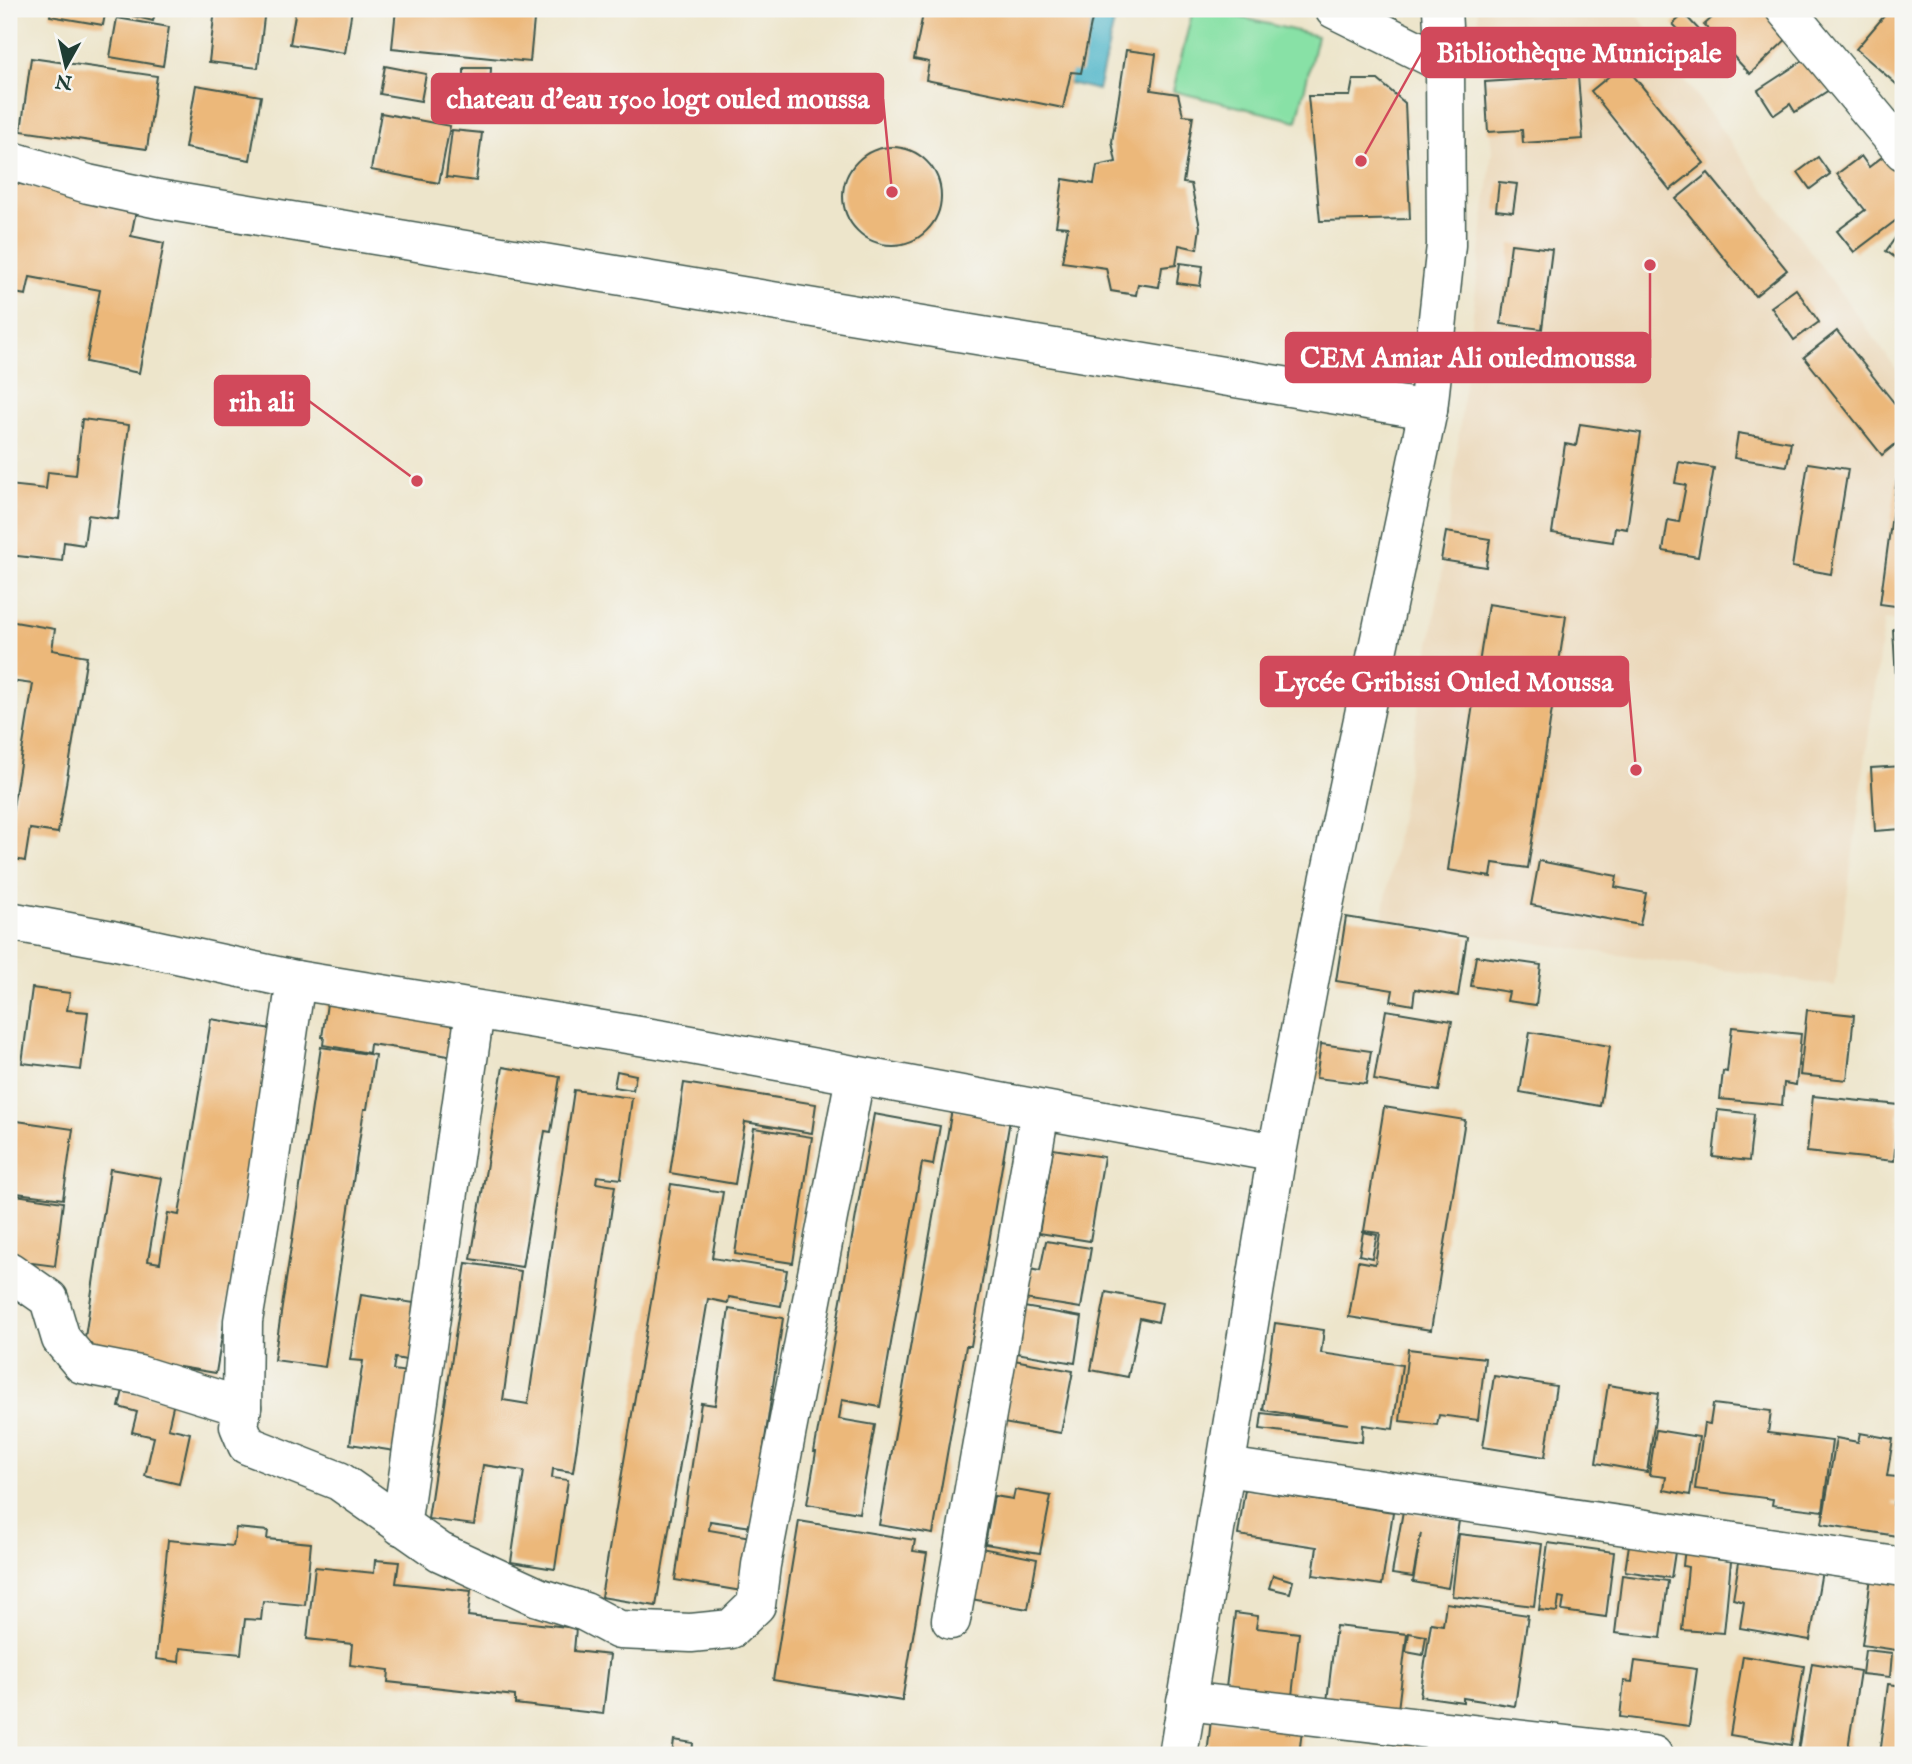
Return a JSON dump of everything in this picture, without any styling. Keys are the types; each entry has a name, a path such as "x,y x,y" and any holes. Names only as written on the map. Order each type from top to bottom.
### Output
{"street":[{"path":"1334,9 1445,64"},
{"path":"1178,1755 1277,1153 1320,924 1428,410 1446,245 1442,9"},
{"path":"1785,9 1903,150"},
{"path":"9,160 88,184 158,199 1428,410"},
{"path":"9,921 112,940 296,980 664,1040 1277,1153"},
{"path":"296,980 243,1321 242,1407 239,1426 247,1445 340,1481 440,1552 538,1597 585,1612 619,1630 691,1633 730,1629 756,1605 761,1565 855,1077"},
{"path":"401,1526 475,1011"},
{"path":"951,1620 1040,1111"},
{"path":"9,1271 49,1299 61,1339 82,1364 139,1375 242,1407"},
{"path":"1226,1467 1903,1567"},
{"path":"1186,1701 1653,1755"}],"shaded area":[{"path":"1477,9 1633,9 1903,378 1903,622 1884,620 1835,986 1382,921 1444,562 1492,151"}],"green space":[{"path":"1193,9 1207,9 1317,36 1297,121 1173,91"}],"water":[{"path":"967,9 1117,9 1098,90 956,57"}],"building":[{"path":"51,9 106,9 103,25 50,16"},
{"path":"135,9 156,9 153,21 133,16"},
{"path":"215,9 265,9 258,68 209,62"},
{"path":"296,9 352,9 345,53 290,44"},
{"path":"396,9 535,9 530,62 392,48"},
{"path":"924,9 1094,9 1081,73 1071,72 1063,108 926,80 929,62 914,59"},
{"path":"1708,9 1770,9 1793,33 1750,74 1704,25 1714,16"},
{"path":"1890,9 1903,9 1903,90 1856,49"},
{"path":"1684,14 1702,33 1691,43 1673,24"},
{"path":"117,18 169,27 163,66 110,57"},
{"path":"1126,50 1156,54 1151,90 1178,94 1183,115 1193,116 1183,183 1191,184 1200,227 1197,249 1179,245 1176,265 1162,267 1159,287 1138,284 1136,295 1111,291 1106,268 1062,262 1068,227 1056,226 1063,179 1094,184 1097,166 1116,162 1112,142"},
{"path":"1810,56 1832,88 1795,112 1790,104 1774,115 1758,90"},
{"path":"31,58 157,76 147,149 21,131"},
{"path":"1624,64 1704,163 1670,190 1591,91"},
{"path":"385,66 426,74 421,101 380,94"},
{"path":"464,68 491,68 490,88 464,88"},
{"path":"1578,76 1583,139 1523,143 1522,130 1488,132 1485,82"},
{"path":"1353,80 1378,80 1405,103 1410,219 1320,221 1308,96 1350,96"},
{"path":"196,85 261,96 250,160 185,148"},
{"path":"381,113 450,126 439,183 371,170"},
{"path":"452,130 482,133 476,181 446,177"},
{"path":"892,147 911,151 926,162 937,177 941,196 937,215 926,230 911,241 892,245 873,241 858,230 847,215 843,196 847,177 858,162 873,151"},
{"path":"1886,154 1903,177 1903,215 1854,252 1837,231 1865,210 1837,174 1861,156 1869,167"},
{"path":"1818,157 1830,174 1810,189 1798,172"},
{"path":"1708,173 1787,270 1755,296 1676,199"},
{"path":"9,182 137,206 131,236 164,243 139,373 86,362 100,290 30,277 26,295 9,292"},
{"path":"1499,182 1517,184 1513,212 1496,210"},
{"path":"1903,227 1903,263 1886,251"},
{"path":"1511,244 1552,249 1542,329 1501,324"},
{"path":"1180,263 1203,266 1200,286 1177,283"},
{"path":"1796,289 1819,322 1794,340 1771,307"},
{"path":"1837,331 1903,414 1903,438 1882,455 1804,357"},
{"path":"82,419 129,425 118,519 88,515 84,545 64,542 62,561 9,555 9,485 46,489 48,472 76,475"},
{"path":"1580,424 1641,433 1627,529 1615,527 1613,542 1552,533 1565,444 1576,446"},
{"path":"1738,433 1791,442 1787,466 1734,458"},
{"path":"1679,462 1714,468 1698,557 1663,551 1668,520 1679,522 1686,485 1675,483"},
{"path":"1808,463 1848,469 1831,574 1792,567"},
{"path":"1897,478 1903,479 1903,607 1880,604"},
{"path":"1446,532 1490,539 1486,567 1441,560"},
{"path":"1488,604 1566,616 1528,868 1493,863 1491,877 1448,870"},
{"path":"9,621 55,629 52,650 87,656 58,833 30,829 25,861 9,858 9,813 12,813 33,684 11,681 9,687"},
{"path":"1893,629 1903,629 1903,763 1901,763"},
{"path":"1903,766 1903,835 1901,829 1875,831 1871,768"},
{"path":"1539,861 1617,876 1615,887 1646,893 1640,925 1531,905"},
{"path":"1346,917 1467,937 1458,996 1415,989 1413,1005 1391,1001 1393,990 1336,981"},
{"path":"1476,956 1541,965 1536,1005 1507,1001 1509,992 1471,986"},
{"path":"331,977 471,999 462,1058 370,1044 369,1053 323,1045"},
{"path":"32,988 70,993 67,1010 88,1012 81,1070 22,1063"},
{"path":"1386,1010 1452,1021 1439,1091 1374,1080"},
{"path":"1807,1010 1854,1015 1847,1080 1800,1075"},
{"path":"211,1019 272,1029 216,1373 83,1351 110,1169 162,1178 148,1261 160,1263 168,1213 179,1215"},
{"path":"1732,1027 1801,1034 1796,1085 1784,1083 1782,1105 1720,1099 1723,1071 1727,1072"},
{"path":"1530,1032 1610,1046 1600,1106 1520,1092"},
{"path":"1321,1044 1371,1051 1366,1084 1316,1078"},
{"path":"321,1047 375,1055 367,1109 364,1109 325,1367 274,1360"},
{"path":"503,1067 560,1077 551,1132 545,1131 522,1267 471,1259"},
{"path":"617,1071 636,1075 633,1090 614,1087"},
{"path":"684,1083 816,1104 812,1133 745,1122 735,1184 670,1173"},
{"path":"574,1090 632,1098 621,1179 597,1176 596,1183 615,1186 573,1472 553,1469 552,1478 568,1480 555,1569 511,1562 524,1471 483,1465 474,1525 428,1519 466,1263 521,1271 503,1400 528,1404"},
{"path":"1813,1096 1899,1105 1894,1161 1807,1152"},
{"path":"1384,1107 1465,1120 1431,1330 1349,1317 1358,1261 1375,1264 1380,1233 1364,1231"},
{"path":"952,1109 1010,1120 971,1346 966,1346 933,1534 879,1525"},
{"path":"1718,1110 1754,1114 1749,1161 1713,1157"},
{"path":"874,1114 940,1126 933,1165 922,1163 880,1407 842,1400 839,1419 875,1425 859,1513 807,1504"},
{"path":"17,1121 73,1129 63,1199 9,1192"},
{"path":"754,1128 812,1137 793,1263 735,1254"},
{"path":"1053,1149 1104,1157 1090,1241 1039,1233"},
{"path":"671,1184 723,1192 712,1258 787,1270 781,1306 729,1297 728,1303 708,1299 656,1606 601,1597"},
{"path":"16,1195 63,1202 55,1266 9,1260"},
{"path":"1363,1232 1377,1235 1372,1258 1359,1255"},
{"path":"1046,1241 1091,1248 1081,1308 1024,1299 1029,1269 1040,1271"},
{"path":"1106,1292 1162,1303 1158,1322 1140,1318 1128,1377 1091,1370"},
{"path":"361,1295 421,1304 412,1361 395,1358 393,1370 414,1373 401,1452 350,1444 363,1361 350,1360"},
{"path":"1024,1307 1082,1317 1075,1363 1016,1353"},
{"path":"729,1309 783,1318 752,1527 710,1521 709,1530 751,1537 742,1591 675,1580 701,1403 715,1405"},
{"path":"1275,1323 1324,1330 1321,1353 1402,1365 1393,1429 1363,1425 1362,1442 1260,1429 1262,1413 1348,1424 1263,1410"},
{"path":"1408,1349 1485,1358 1478,1420 1439,1415 1437,1425 1400,1421"},
{"path":"1014,1360 1073,1371 1061,1433 1003,1423"},
{"path":"1494,1376 1556,1386 1545,1457 1483,1447"},
{"path":"1608,1385 1659,1393 1647,1472 1596,1463"},
{"path":"123,1390 174,1402 168,1428 190,1433 179,1484 145,1476 154,1437 132,1432 137,1412 119,1407"},
{"path":"1713,1404 1771,1411 1768,1433 1832,1441 1823,1511 1772,1505 1773,1499 1695,1489 1704,1423 1710,1424"},
{"path":"1656,1430 1699,1437 1690,1495 1664,1490 1666,1477 1649,1475"},
{"path":"1860,1433 1893,1439 1887,1476 1897,1477 1903,1448 1903,1504 1893,1502 1893,1505 1903,1506 1903,1537 1822,1524 1836,1438 1858,1442"},
{"path":"1245,1489 1393,1512 1382,1585 1313,1575 1317,1547 1238,1535"},
{"path":"1015,1490 1051,1496 1040,1553 985,1544 994,1496 1013,1499"},
{"path":"1403,1511 1459,1521 1448,1588 1413,1582 1421,1533 1413,1577 1392,1574"},
{"path":"799,1521 915,1540 913,1551 927,1553 902,1701 773,1680"},
{"path":"236,1528 268,1531 267,1539 311,1543 305,1605 263,1601 261,1620 245,1619 241,1654 180,1648 179,1662 156,1659 168,1540 233,1546"},
{"path":"1631,1532 1677,1539 1671,1578 1625,1571"},
{"path":"1459,1534 1542,1544 1534,1606 1452,1596"},
{"path":"1548,1543 1614,1552 1606,1617 1562,1611 1564,1598 1559,1597 1557,1612 1539,1610"},
{"path":"1685,1547 1708,1549 1707,1558 1731,1561 1724,1633 1682,1630 1688,1567 1683,1566"},
{"path":"981,1548 1037,1559 1028,1609 971,1599"},
{"path":"1779,1557 1823,1565 1810,1640 1740,1628 1744,1602 1733,1599 1739,1562 1777,1568"},
{"path":"375,1560 399,1562 396,1583 471,1591 468,1616 576,1628 574,1651 610,1655 603,1714 515,1704 515,1696 388,1682 389,1670 350,1665 352,1644 307,1639 315,1567 374,1573"},
{"path":"1273,1575 1293,1581 1290,1593 1269,1588"},
{"path":"1622,1575 1668,1581 1661,1638 1615,1633"},
{"path":"1871,1577 1903,1582 1903,1651 1862,1645"},
{"path":"1446,1603 1528,1615 1515,1706 1463,1698 1463,1702 1420,1696 1431,1623 1443,1625"},
{"path":"1235,1613 1258,1616 1256,1628 1299,1633 1292,1696 1226,1688"},
{"path":"1336,1626 1407,1634 1397,1718 1326,1710"},
{"path":"1409,1633 1426,1636 1423,1655 1406,1652"},
{"path":"1865,1650 1892,1653 1890,1677 1862,1674"},
{"path":"1743,1656 1804,1666 1791,1745 1730,1735"},
{"path":"1635,1661 1697,1669 1689,1726 1620,1717 1624,1681 1632,1682"},
{"path":"1812,1663 1860,1671 1847,1755 1798,1751"},
{"path":"1888,1684 1903,1686 1903,1755 1879,1755"},
{"path":"1211,1720 1302,1730 1299,1755 1207,1755"},
{"path":"1395,1738 1416,1741 1414,1755 1393,1755"},
{"path":"674,1740 693,1743 692,1755 672,1755"}],"place":[{"name":"Bibliothèque Municipale","path":"1361,161"},
{"name":"chateau d'eau 1500 logt ouled moussa","path":"892,192"},
{"name":"CEM Amiar Ali ouledmoussa","path":"1650,265"},
{"name":"rih ali","path":"417,481"},
{"name":"Lycée Gribissi Ouled Moussa","path":"1636,770"}]}
